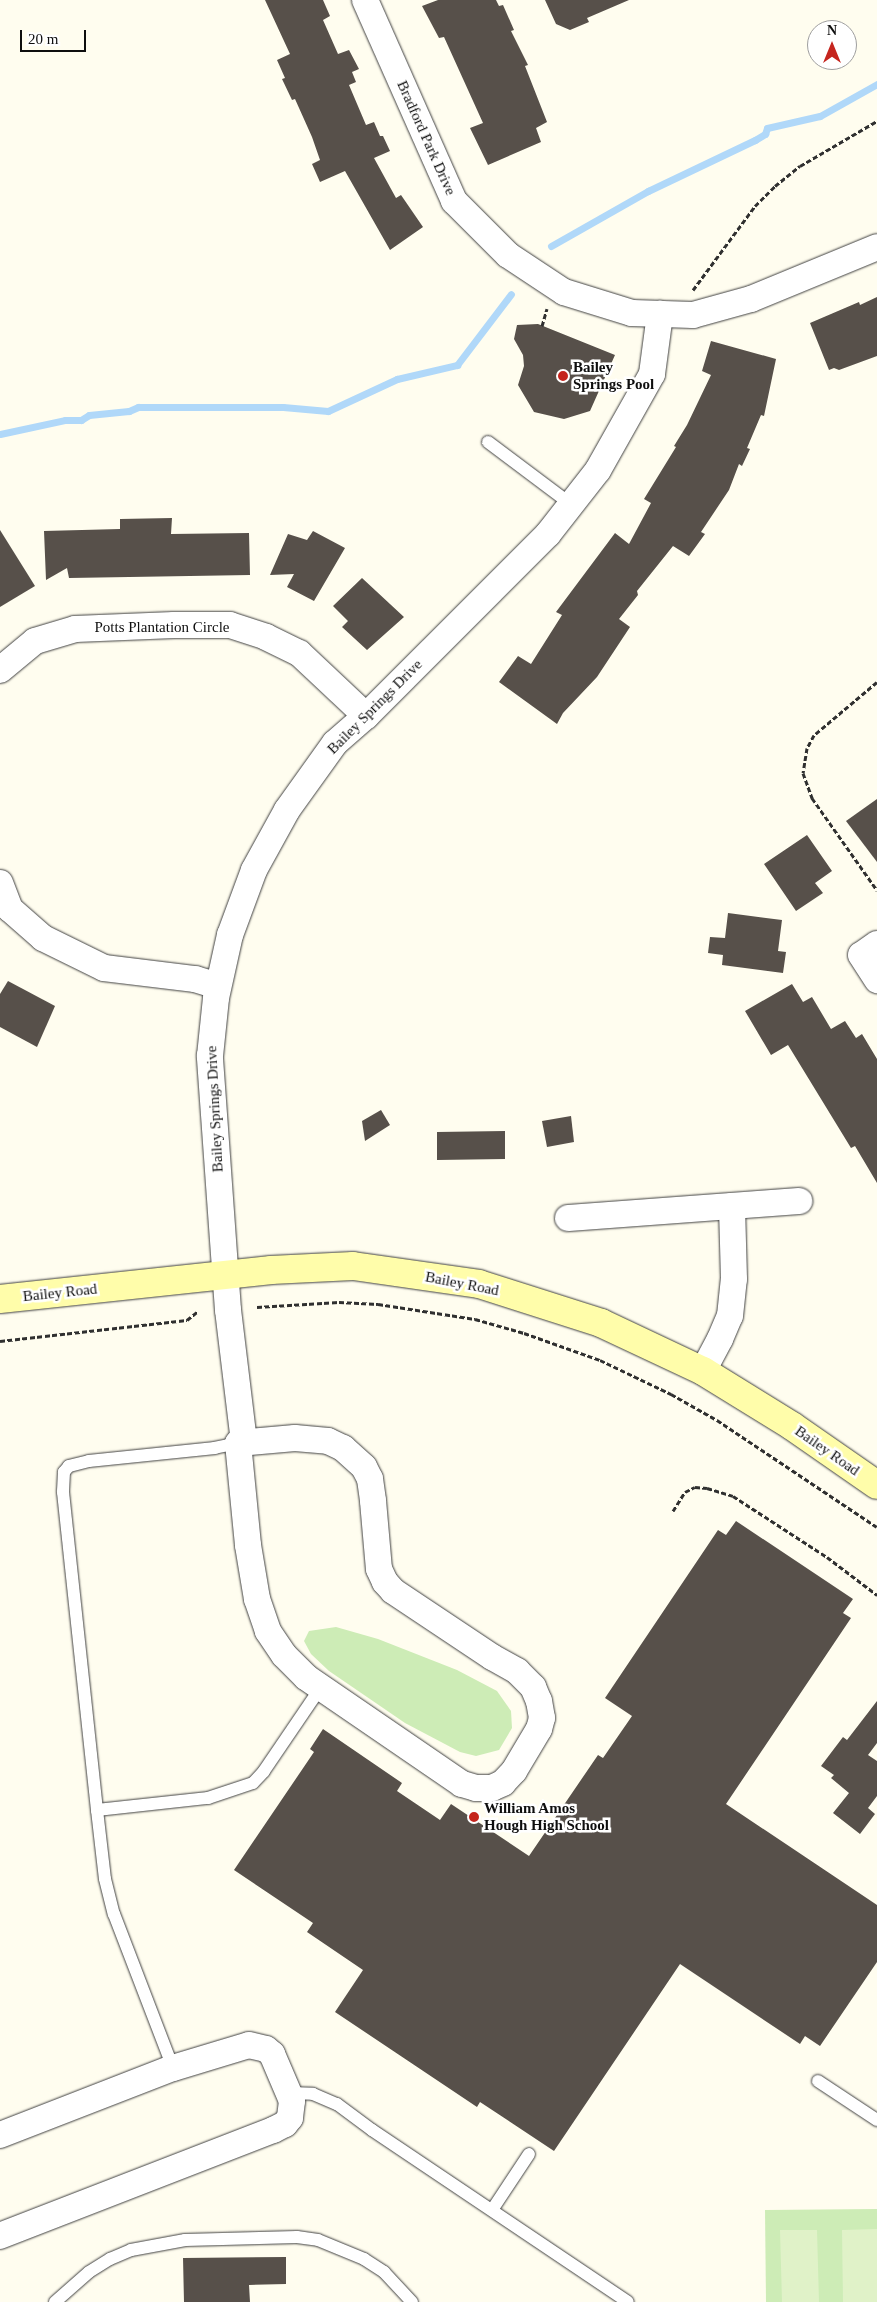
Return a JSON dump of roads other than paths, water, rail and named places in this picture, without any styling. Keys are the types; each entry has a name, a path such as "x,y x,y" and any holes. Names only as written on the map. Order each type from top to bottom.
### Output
{"street":[{"name":"Bradford Park Drive","path":"368,1 454,201 508,254 564,292 632,313 688,315 751,299 877,247"},
{"name":"Bailey Springs Drive","path":"241,1442 295,1438 328,1442 343,1448 364,1467 370,1479 376,1548 385,1582 393,1591 492,1656 518,1670 533,1687 540,1701 542,1718 540,1729 514,1771 503,1783 492,1788 476,1788 462,1784 306,1677 284,1655 268,1631 257,1599 248,1545 210,1056 218,986 230,935 254,870 287,810 335,743 366,716 548,534 572,505 598,470 652,374 660,314"},
{"name":"Potts Plantation Circle","path":"0,670 34,641 76,629 230,625 266,637 299,653 366,716"},
{"path":"0,883 10,909 43,938 104,968 195,979 218,986"},
{"path":"869,949 877,980"},
{"path":"568,1218 799,1201"},
{"path":"703,1371 730,1316 734,1279 732,1206"},
{"name":"Bailey Road","path":"0,1299 271,1270 353,1266 480,1284 601,1323 703,1371 792,1426 877,1485"},
{"path":"0,2135 173,2068 236,2048 256,2045 272,2054 289,2093 293,2108 290,2118 285,2124 273,2130 0,2236"}],"lane":[{"path":"488,442 572,505"},
{"path":"173,2068 114,1914 105,1879 62,1481 64,1472 70,1466 89,1461 215,1448 241,1442"},
{"path":"97,1810 170,1804 208,1798 253,1783 264,1771 321,1687"},
{"path":"818,2081 877,2120"},
{"path":"289,2093 313,2094 337,2104 372,2130 628,2302"},
{"path":"492,2210 530,2154"},
{"path":"55,2302 89,2272 110,2259 131,2250 184,2240 297,2236 318,2240 364,2259 384,2272 412,2302"}],"waterway":[{"path":"551,246 648,191 755,140 765,134 767,128 820,116 877,84"},
{"path":"0,434 65,420 81,420 89,415 129,411 138,407 283,407 328,411 397,379 457,365 511,294"}],"place":[{"name":"Bailey Springs Pool","path":"563,376"},
{"name":"William Amos Hough High School","path":"474,1817"}]}
